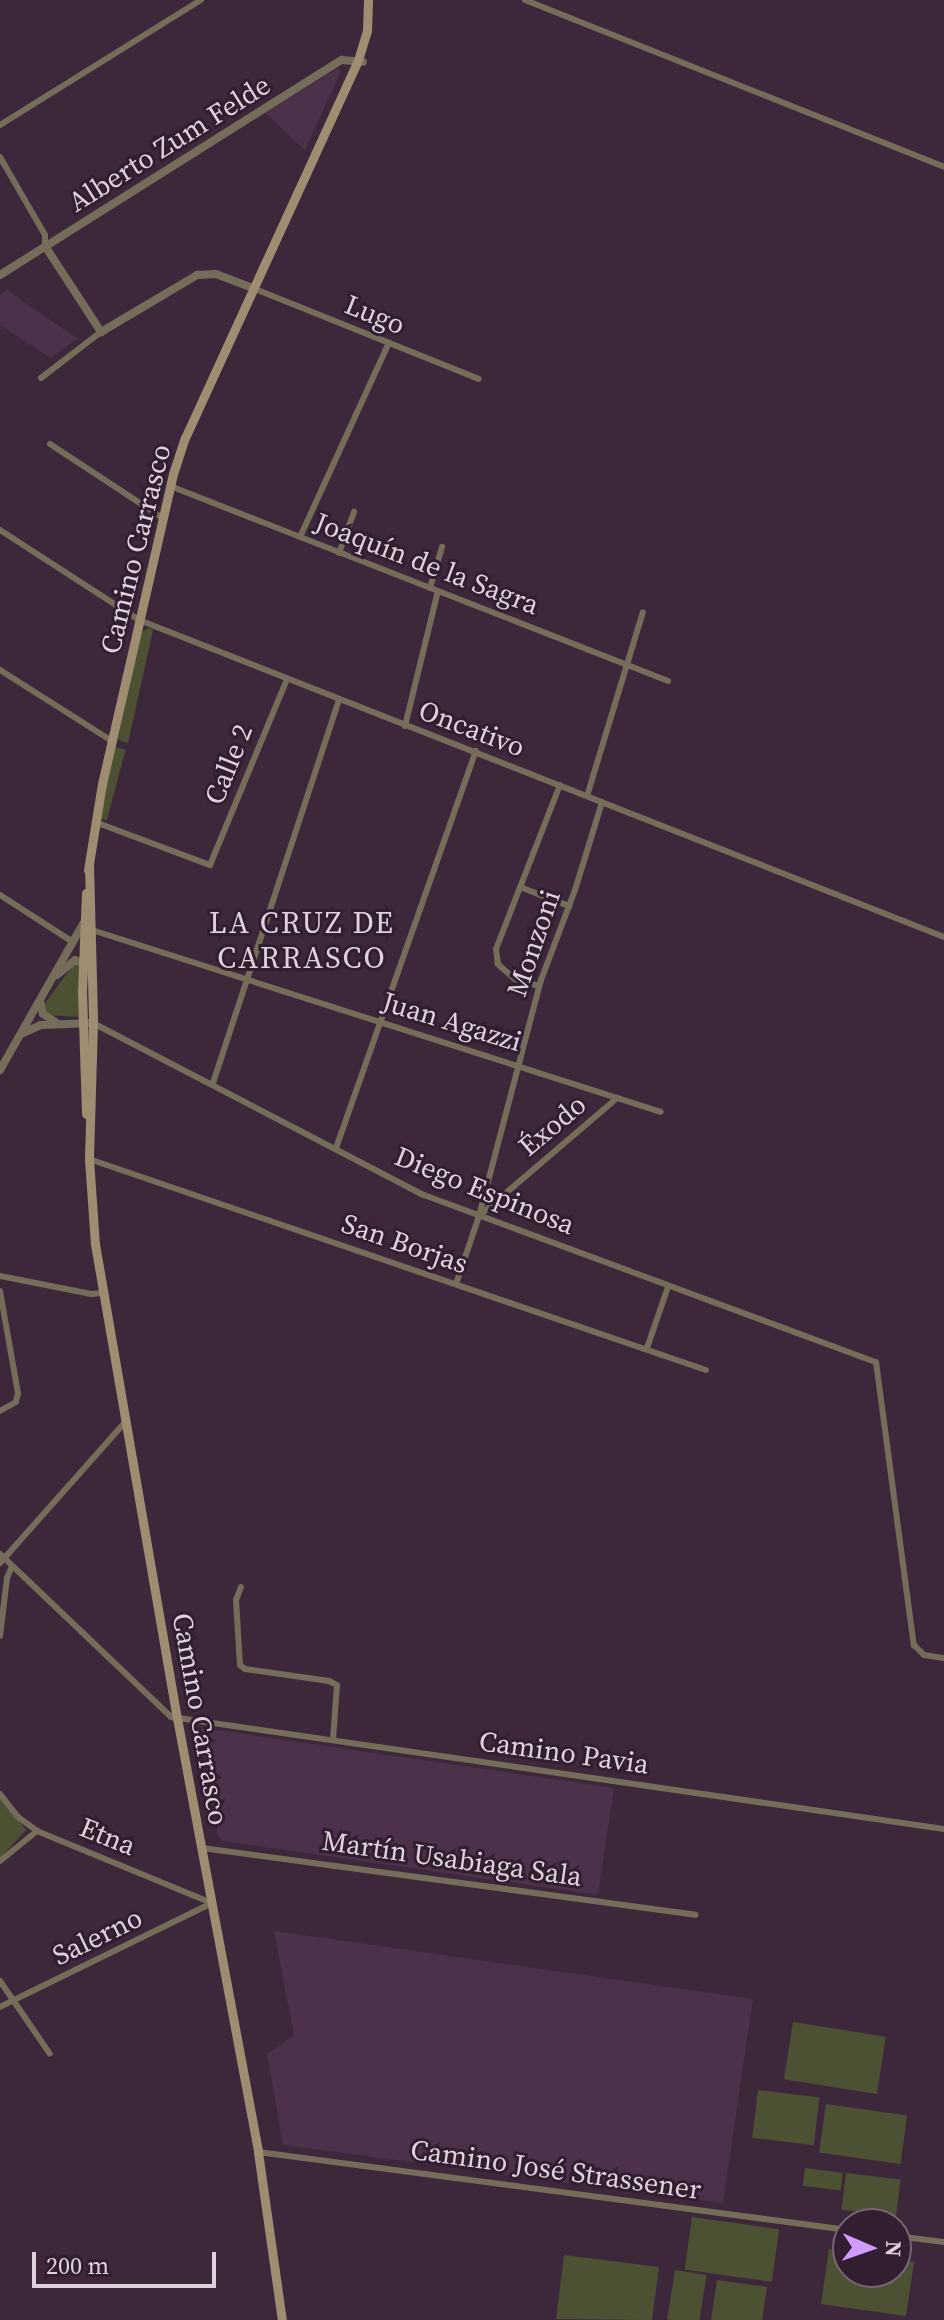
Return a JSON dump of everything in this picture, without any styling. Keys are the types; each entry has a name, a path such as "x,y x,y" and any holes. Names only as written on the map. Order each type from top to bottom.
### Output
{"main road":[{"name":"Camino Carrasco","path":"361,61 367,30 368,0"},
{"name":"Camino Carrasco","path":"88,1023 92,992 88,927 89,865 94,821 161,517 185,438 361,61 372,31 375,0"},
{"name":"Camino Carrasco","path":"88,927 83,960 88,1023 92,1218 177,1718 258,2152 282,2320"}],"street":[{"path":"0,125 201,0"},
{"path":"525,0 944,167"},
{"name":"Alberto Zum Felde","path":"0,275 342,60 361,61"},
{"path":"0,157 45,235 45,246 101,332"},
{"path":"41,378 101,332 197,275 216,274 255,289"},
{"name":"Lugo","path":"255,289 479,379"},
{"path":"300,537 389,343"},
{"path":"50,444 161,517"},
{"name":"Joaquín de la Sagra","path":"170,486 668,681"},
{"path":"339,553 354,512"},
{"name":"Oncativo","path":"0,530 139,620 944,937"},
{"path":"430,588 442,547"},
{"path":"405,726 438,591"},
{"path":"587,796 643,612"},
{"path":"0,670 112,741"},
{"name":"Calle 2","path":"94,821 210,865 287,679"},
{"path":"213,1083 339,700"},
{"path":"336,1148 476,751"},
{"path":"539,986 515,979 498,964 496,949 560,785"},
{"name":"Monzoni","path":"456,1284 479,1216 539,986 569,906 602,802"},
{"path":"520,887 569,906"},
{"path":"0,895 73,942"},
{"path":"0,1070 73,942 88,927"},
{"name":"Juan Agazzi","path":"88,927 661,1112"},
{"path":"52,978 71,961 83,960"},
{"name":"Camino Carrasco","path":"83,960 87,965 88,988 92,992"},
{"path":"40,999 43,1014 58,1023"},
{"path":"19,1036 36,1026 88,1023"},
{"name":"Diego Espinosa","path":"88,1023 213,1083 424,1195 876,1362 917,1652 944,1658"},
{"name":"Éxodo","path":"479,1216 617,1098"},
{"name":"San Borjas","path":"89,1159 706,1370"},
{"path":"0,1276 91,1294 103,1293"},
{"path":"647,1348 668,1287"},
{"path":"0,1291 18,1393 16,1402 0,1411"},
{"path":"126,1421 1,1559 12,1566 162,1712 177,1718"},
{"path":"0,1636 7,1578 12,1566"},
{"path":"241,1587 236,1600 240,1665 337,1685 333,1740"},
{"name":"Camino Pavia","path":"177,1718 944,1829"},
{"name":"Etna","path":"0,1794 18,1817 37,1831 212,1903"},
{"path":"0,1861 37,1831"},
{"name":"Martín Usabiaga Sala","path":"202,1848 217,1847 695,1915"},
{"name":"Salerno","path":"0,2007 212,1903"},
{"path":"0,1981 50,2054"},
{"name":"Camino José Strassener","path":"258,2152 832,2228"},
{"path":"912,2238 944,2242"}],"shaded area":[{"path":"338,68 341,71 305,150 265,113"},
{"path":"7,290 78,338 51,358 0,325 0,295"},
{"path":"200,1730 614,1788 598,1895 223,1841 218,1835"},
{"path":"274,1931 753,1999 723,2203 283,2145 267,2054 294,2035"}],"green space":[{"path":"149,628 153,630 128,743 118,739 141,632"},
{"path":"115,747 126,750 107,820 96,818"},
{"path":"74,964 80,965 80,1017 47,1015 45,1003"},
{"path":"0,1797 26,1830 0,1858"},
{"path":"793,2022 886,2037 877,2094 784,2079"},
{"path":"758,2090 820,2098 814,2145 752,2138"},
{"path":"826,2104 907,2115 900,2164 819,2153"},
{"path":"805,2168 843,2173 841,2190 803,2186"},
{"path":"846,2173 901,2180 897,2208 842,2208"},
{"path":"692,2217 779,2229 772,2282 685,2269"},
{"path":"829,2249 832,2249 832,2288 910,2288 906,2316 821,2304"},
{"path":"564,2255 659,2267 652,2320 556,2319"},
{"path":"675,2270 707,2275 699,2320 667,2319"},
{"path":"717,2280 767,2287 762,2320 711,2320"}],"district":[{"name":"LA CRUZ DE CARRASCO","path":"302,940"}]}
